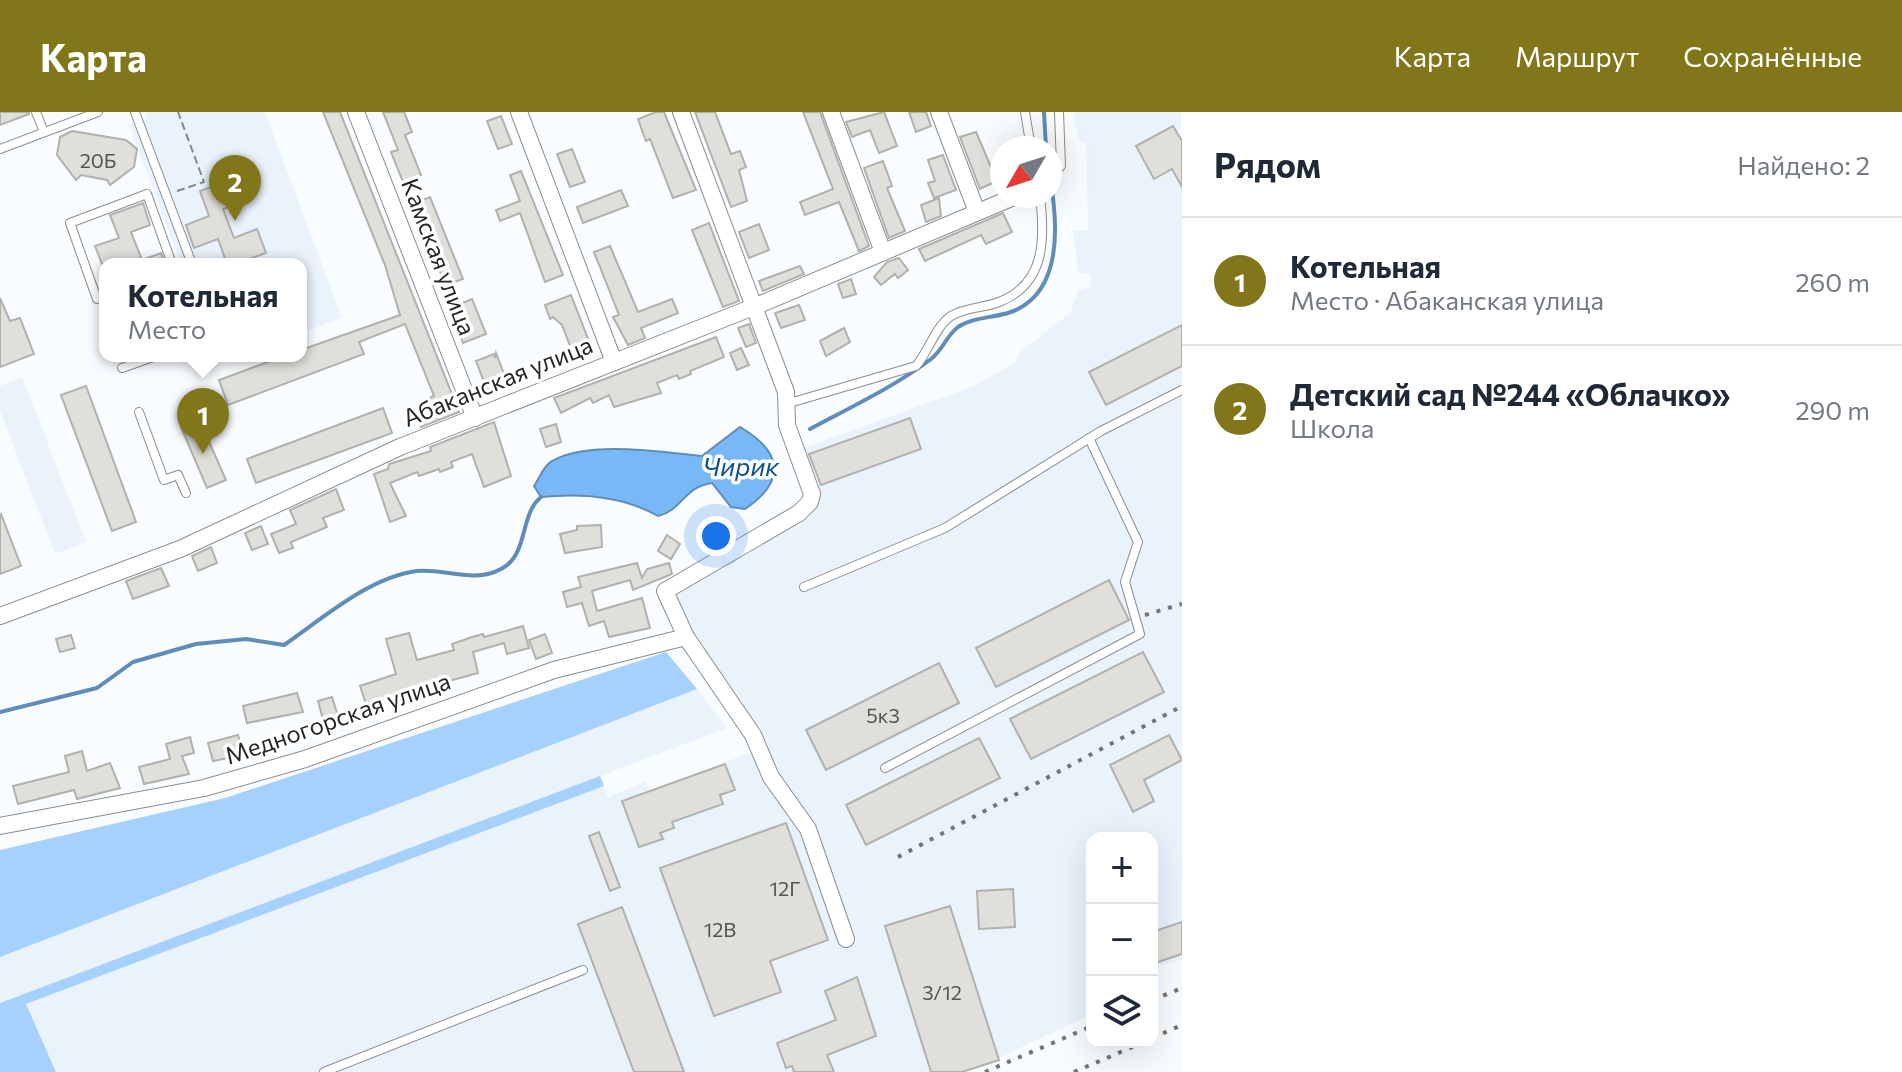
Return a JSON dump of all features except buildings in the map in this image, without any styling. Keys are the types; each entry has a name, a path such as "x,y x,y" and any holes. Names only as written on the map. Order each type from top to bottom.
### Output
{"street":[{"name":"Камская улица","path":"356,112 475,418"},
{"path":"519,112 614,362"},
{"path":"681,112 786,392 787,425 811,486 810,502 799,513 665,591 686,637 753,735 771,777 808,829 846,939"},
{"path":"831,112 883,252"},
{"path":"939,112 977,212"},
{"name":"Абаканская улица","path":"0,616 180,549 400,447 756,306 990,207"},
{"name":"Медногорская улица","path":"0,826 204,788 305,759 554,670 686,637"}],"lane":[{"path":"36,112 44,132"},
{"path":"0,149 98,112"},
{"path":"135,112 190,258"},
{"path":"1025,112 1029,136"},
{"path":"1059,112 1060,136"},
{"path":"97,299 70,223 147,194 170,258"},
{"path":"785,404 916,366 942,323 953,314 996,303 1020,291 1039,261 1044,236 1041,208"},
{"path":"122,368 139,362"},
{"path":"804,587 945,528 1089,438 1182,390"},
{"path":"139,412 164,480 178,475 186,493"},
{"path":"885,768 1140,634 1125,582 1138,542 1089,438"},
{"path":"324,1072 583,970"}],"path":[{"path":"166,196 204,182 178,112"}],"shaded area":[{"path":"145,112 265,112 342,318 307,331 307,258 179,258 129,125 147,119"},
{"path":"1073,112 1181,112 1181,129 1168,133 1182,159 1182,959 1158,966 1158,832 1086,832 1086,1017 993,1061 954,1072 56,1072 26,1004 604,786 608,797 645,782 651,790 760,749 663,603 677,580 821,505 798,450 972,387 1014,363 1020,352 1070,313 1079,290 1091,287 1090,274 1078,272 1073,231 1088,230 1086,144 1079,141"},
{"path":"22,377 86,542 55,554 0,411 0,386"},
{"path":"666,652 697,689 0,957 0,850 225,798"},
{"path":"697,689 727,728 0,1003 0,957"},
{"path":"600,776 604,786 26,1004 56,1072 0,1072 0,1003"}],"water":[{"name":"Чирик","path":"740,427 764,446 774,466 768,487 745,509 731,507 712,483 695,489 673,509 658,516 616,500 571,495 541,497 534,486 549,463 567,455 626,449 702,456"}],"waterway":[{"path":"1044,112 1045,136"},
{"path":"810,429 917,369 935,355 958,327 970,321 1011,312 1028,303 1040,289 1053,255 1054,208"},
{"path":"0,712 97,688 133,662 196,644 246,639 284,645 347,600 399,575 417,571 470,575 491,573 510,563 516,554 529,514 541,497"}],"railway":[{"path":"1145,615 1182,604"},
{"path":"898,857 1182,706"},
{"path":"1158,998 1182,988"},
{"path":"1158,1035 1182,1025"},
{"path":"985,1072 1086,1029"},
{"path":"1074,1072 1130,1048"}],"place":[{"name":"Детский сад №244 «Облачко»","path":"235,221"},
{"name":"Котельная","path":"203,454"}]}
